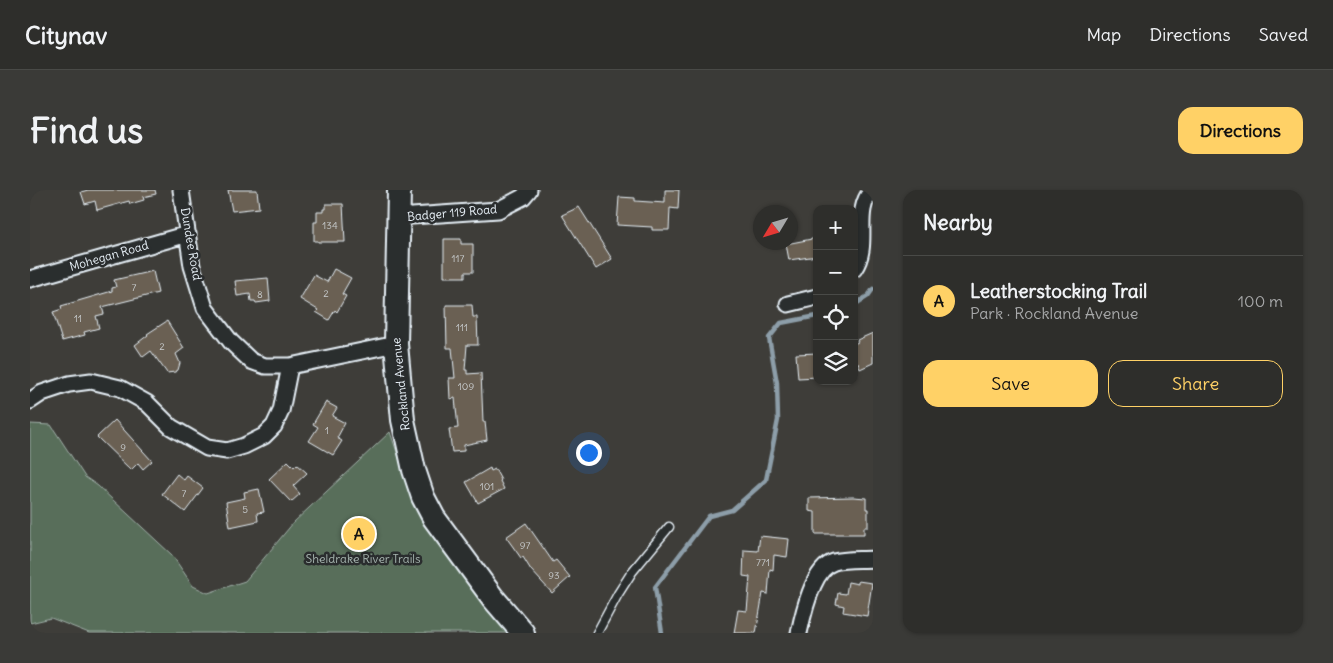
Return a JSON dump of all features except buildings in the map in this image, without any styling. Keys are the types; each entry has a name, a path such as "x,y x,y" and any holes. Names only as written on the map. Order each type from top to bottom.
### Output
{"street":[{"name":"Dundee Road","path":"181,190 192,266 205,308 226,335 251,361 265,366 290,366 396,344"},
{"name":"Rockland Avenue","path":"399,190 396,344 402,420 414,470 423,497 434,518 493,598 523,633"},
{"name":"Badger 119 Road","path":"398,217 498,210 523,197 529,190"},
{"path":"858,262 862,254 862,207 872,190"},
{"name":"Mohegan Road","path":"30,279 188,234"},
{"path":"788,304 813,297"},
{"path":"30,401 42,393 69,384 91,381 120,388 147,403 171,427 207,448 227,451 244,446 264,436 274,426 282,411 290,366"},
{"path":"799,633 814,581 823,569 833,562 873,559"}],"lane":[{"path":"597,633 628,579 669,527"}],"green space":[{"name":"Sheldrake River Trails","path":"30,424 51,425 85,477 98,486 172,555 193,586 208,593 245,581 294,522 390,432 410,490 512,633 89,633 51,618 30,623"}],"waterway":[{"path":"858,302 868,296 873,289"},
{"path":"662,633 655,587 709,516 732,510 766,480 778,420 777,383 769,338 781,323 813,317"}],"place":[{"name":"Leatherstocking Trail","path":"359,534"}]}
